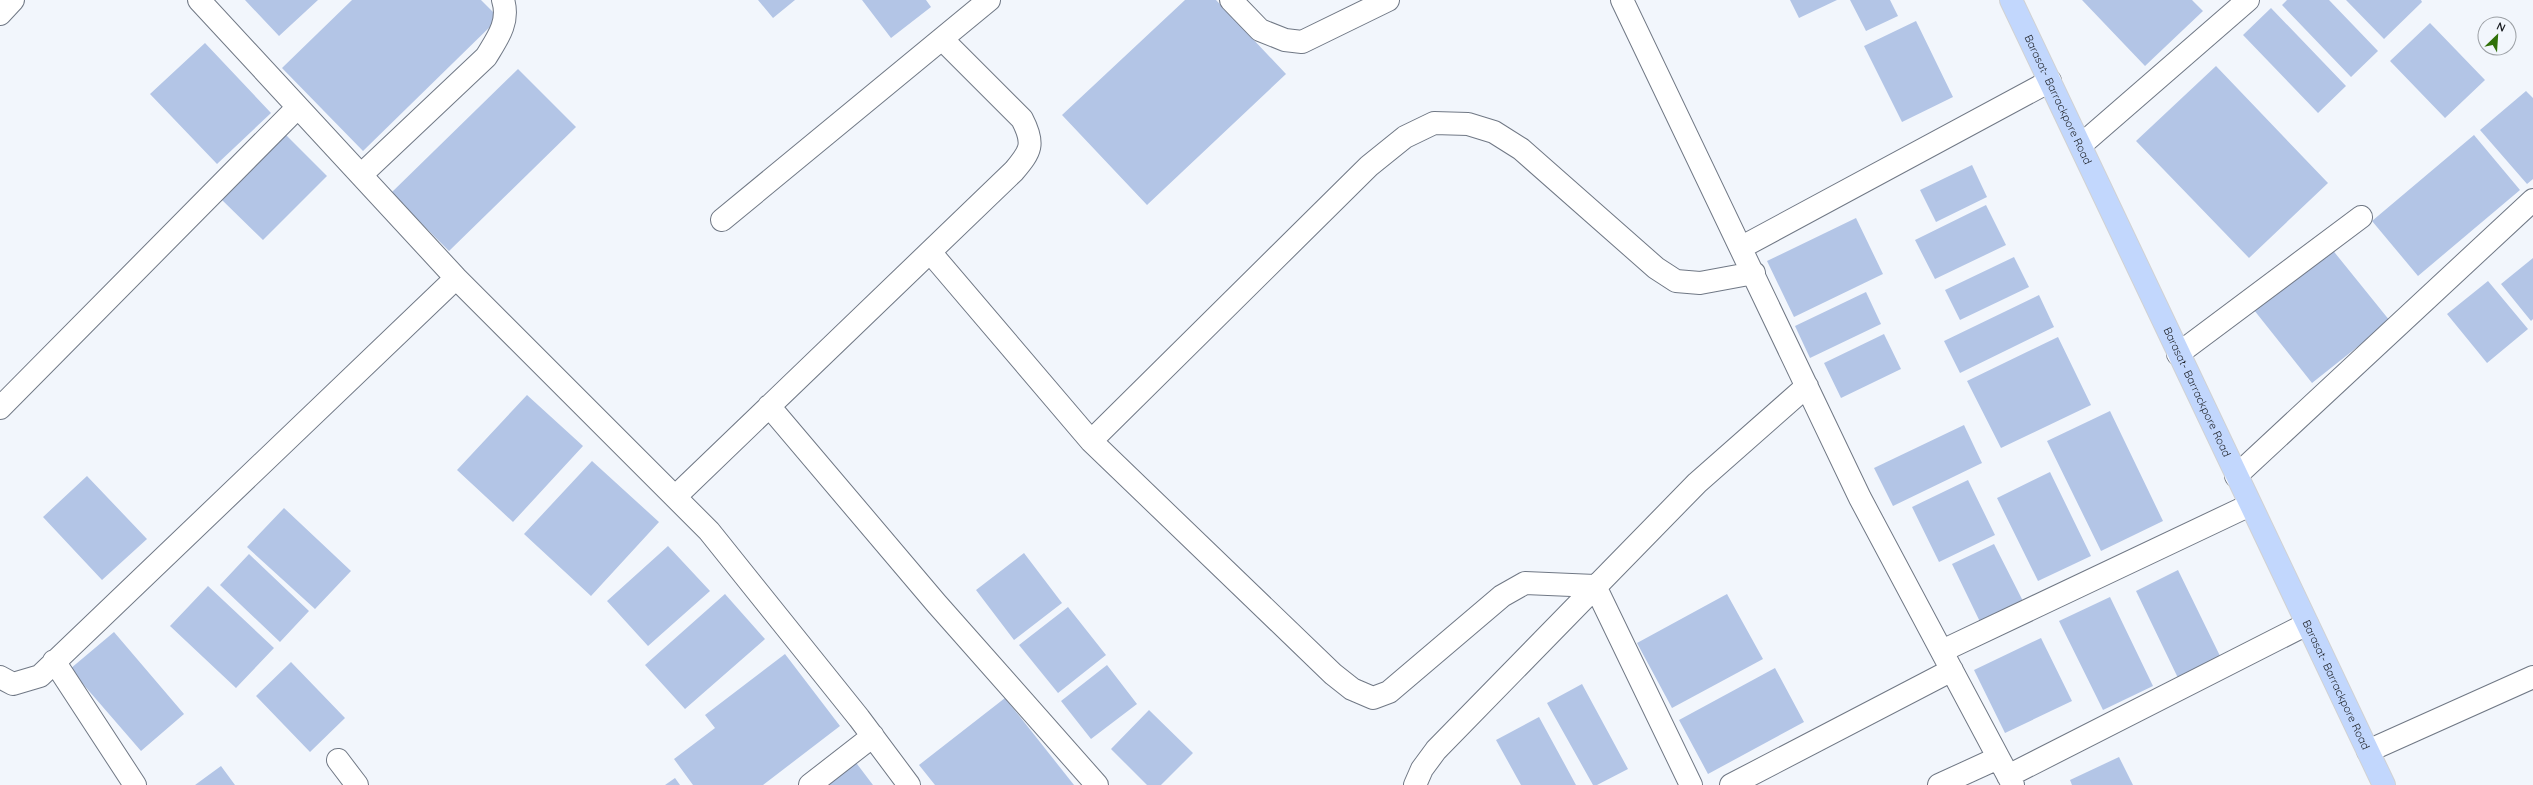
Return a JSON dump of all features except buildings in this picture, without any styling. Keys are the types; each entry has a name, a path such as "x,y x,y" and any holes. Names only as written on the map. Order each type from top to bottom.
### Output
{"main road":[{"name":"Barasat- Barrackpore Road","path":"2011,0 2082,146 2178,354 2384,785"}],"street":[{"path":"0,14 13,0"},
{"path":"199,0 456,278 709,531 873,736 909,785"},
{"path":"722,220 989,0"},
{"path":"1231,0 1260,30 1285,40 1302,42 1388,0"},
{"path":"1622,0 1742,247 1860,498 2010,781 2307,624"},
{"path":"2082,146 2248,0"},
{"path":"361,175 486,57 500,34 508,4"},
{"path":"675,497 930,252 1029,153 1030,134 1022,120 942,39"},
{"path":"1742,247 2050,82"},
{"path":"0,408 298,107"},
{"path":"1091,441 1368,166 1405,137 1434,123 1468,124 1494,132 1521,149 1656,268 1676,281 1700,283 1754,273"},
{"path":"2236,476 2533,200"},
{"path":"2178,354 2361,217"},
{"path":"930,252 1091,441 1333,674 1352,689 1373,698 1389,692 1502,596 1525,583 1595,586"},
{"path":"0,677 13,684 40,676 456,278"},
{"path":"1415,785 1422,769 1436,750 1595,586 1697,483 1807,386"},
{"path":"769,406 936,604 1097,785"},
{"path":"1942,651 2250,505"},
{"path":"1595,586 1691,785"},
{"path":"54,661 135,785"},
{"path":"1731,785 1952,670"},
{"path":"2368,751 2533,677"},
{"path":"810,785 873,736"},
{"path":"1939,785 1998,758"},
{"path":"338,760 357,785"}]}
